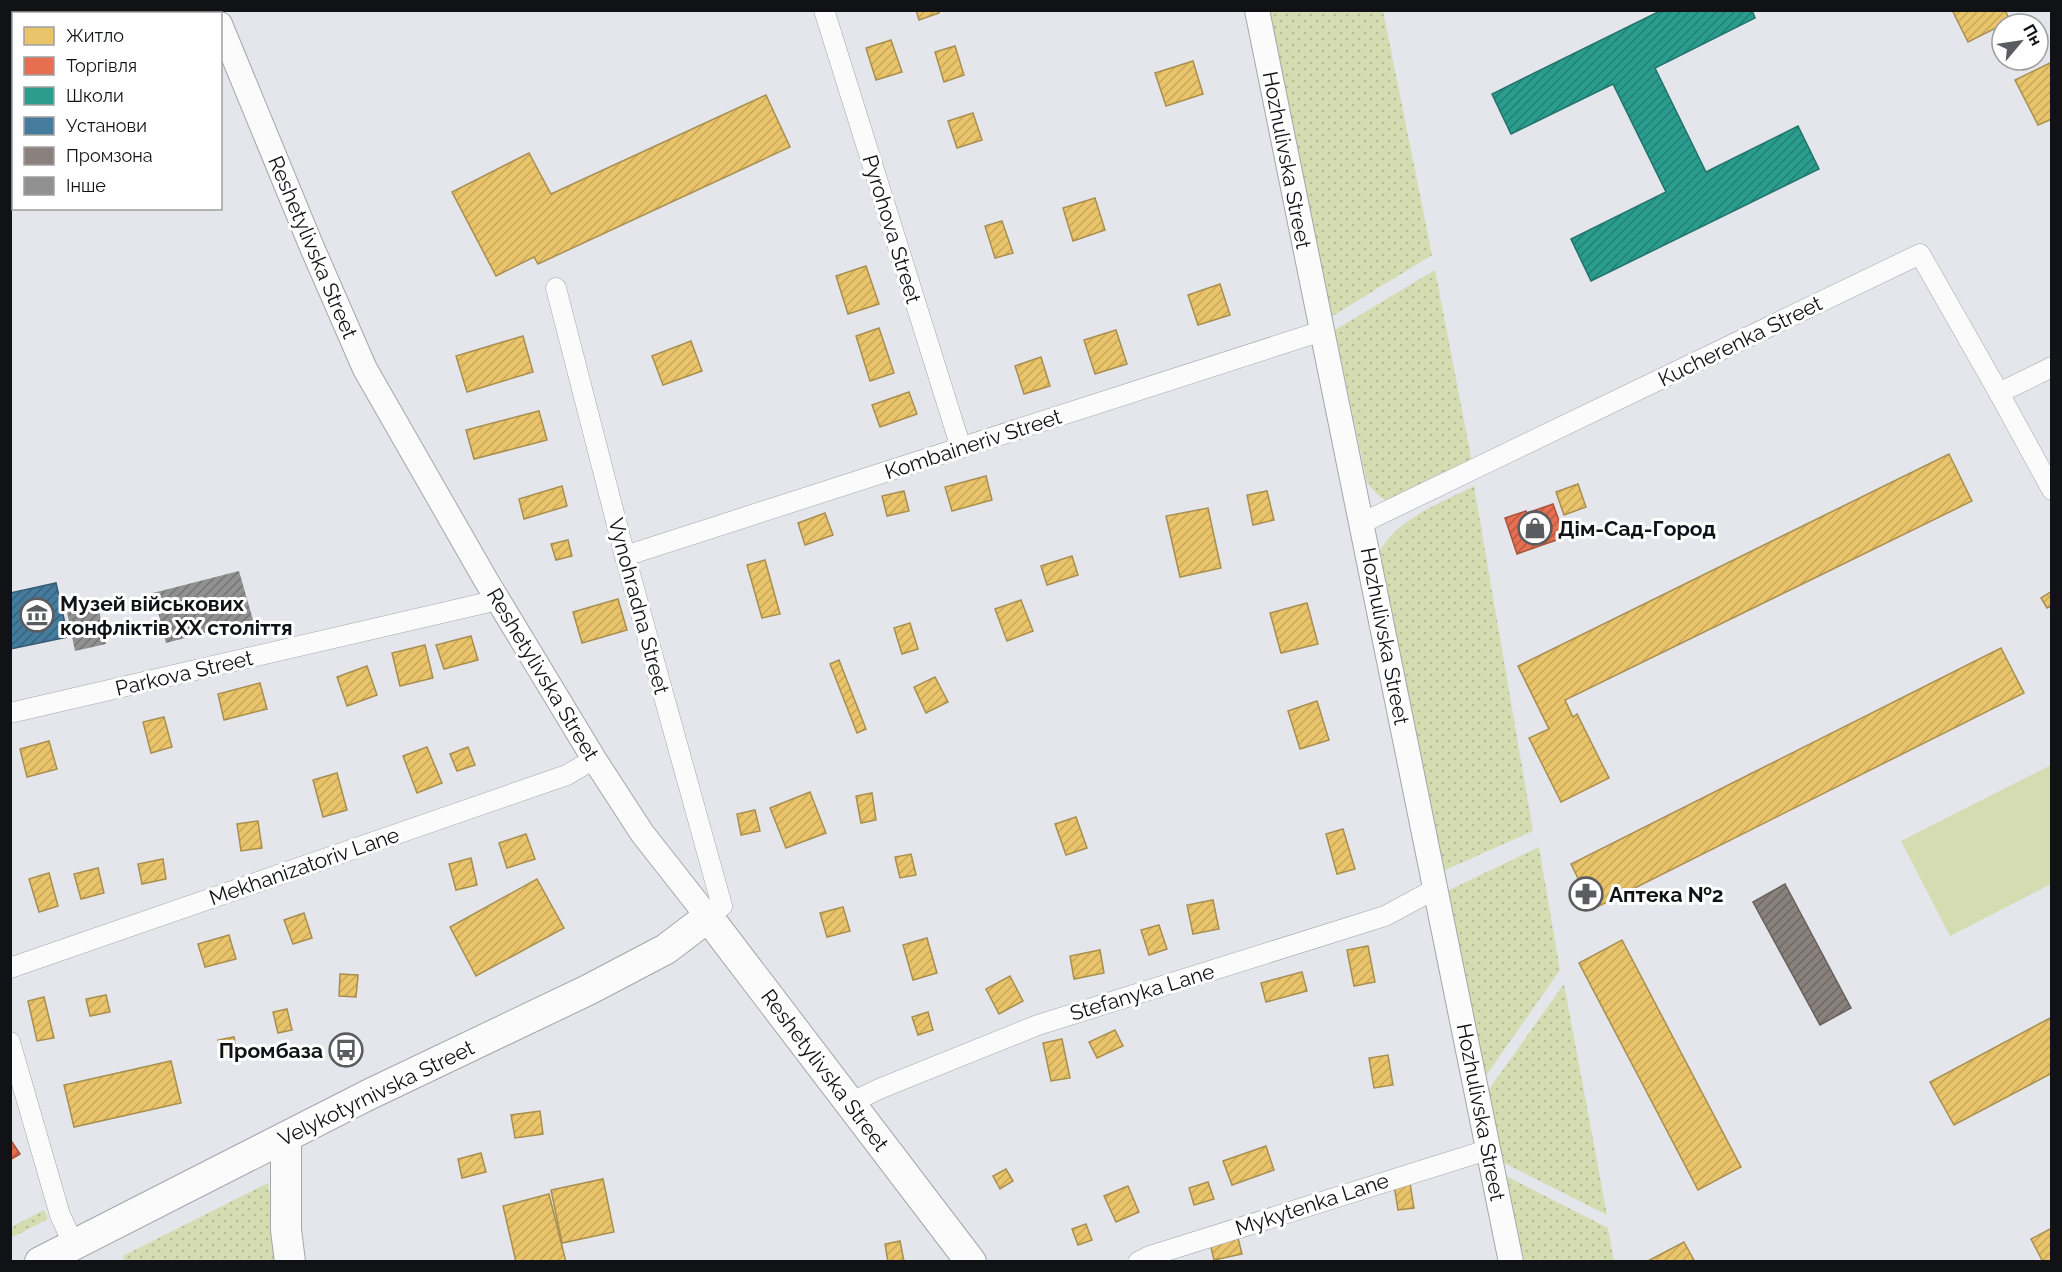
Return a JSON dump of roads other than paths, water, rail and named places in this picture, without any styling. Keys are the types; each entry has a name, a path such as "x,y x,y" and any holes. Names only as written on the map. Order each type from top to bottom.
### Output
{"main road":[{"name":"Reshetylivska Street","path":"708,917 971,1262"},
{"name":"Velykotyrnivska Street","path":"40,1262 73,1243 286,1137 588,990 666,949 708,917"},
{"path":"286,1137 286,1230 290,1262"}],"street":[{"name":"Pyrohova Street","path":"824,10 961,448"},
{"name":"Hozhulivska Street","path":"1257,10 1437,888 1487,1150 1511,1262"},
{"name":"Reshetylivska Street","path":"222,29 310,245 365,369 498,600 594,759 642,833 708,917"},
{"name":"Kucherenka Street","path":"1362,523 1920,254 1999,393"},
{"name":"Vynohradna Street","path":"556,288 625,556 722,906 708,917"},
{"name":"Kombaineriv Street","path":"625,556 1322,331"},
{"path":"2052,367 1999,393 2052,490"},
{"name":"Parkova Street","path":"10,713 498,600"},
{"name":"Mekhanizatoriv Lane","path":"10,968 567,775 594,759"},
{"name":"Stefanyka Lane","path":"850,1103 1038,1024 1385,916 1437,888"},
{"path":"10,1042 60,1215 73,1243"},
{"name":"Mykytenka Lane","path":"1138,1262 1161,1252 1487,1150"}],"place":[{"name":"Дім-Сад-Город","path":"1535,528"},
{"name":"Музей військових конфліктів ХХ століття","path":"37,615"},
{"name":"Аптека №2","path":"1586,894"},
{"name":"Промбаза","path":"346,1050"}]}
